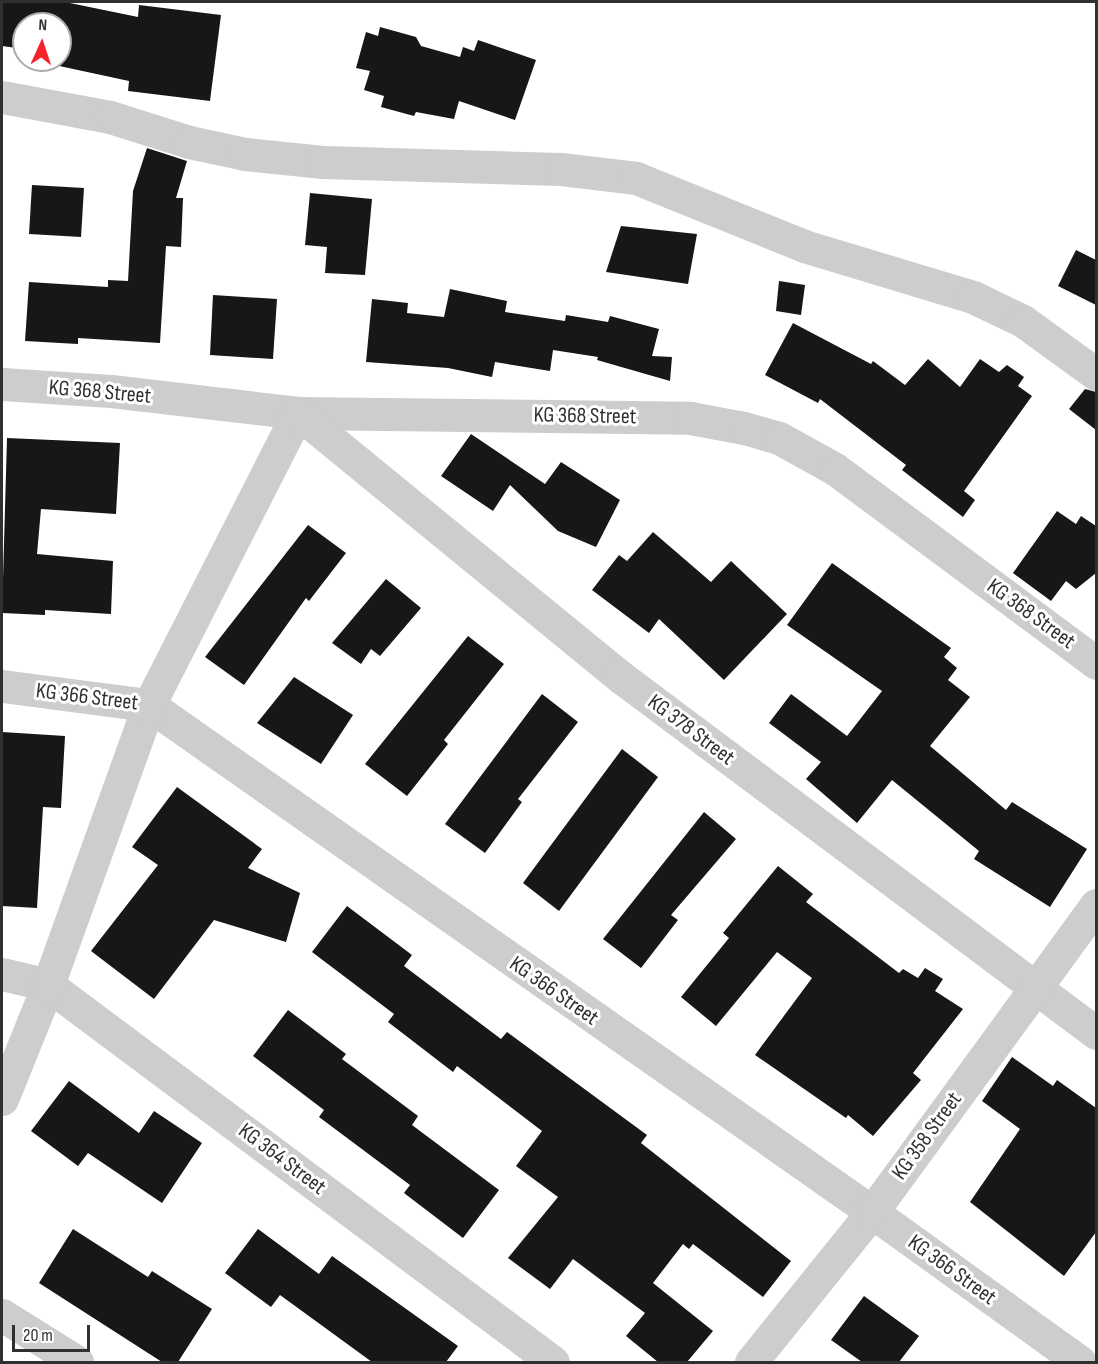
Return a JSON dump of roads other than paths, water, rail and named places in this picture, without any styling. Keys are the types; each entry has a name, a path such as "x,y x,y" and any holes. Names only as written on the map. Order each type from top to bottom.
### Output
{"street":[{"path":"2,97 110,117 189,142 245,154 323,162 561,169 636,178 804,246 973,297 1023,321 1096,374"},
{"name":"KG 368 Street","path":"2,384 111,391 298,412 690,418 779,438 835,470 1096,663"},
{"path":"2,1099 48,984 149,705 298,412"},
{"name":"KG 378 Street","path":"298,412 622,678 1096,1033"},
{"name":"KG 366 Street","path":"2,686 149,705 872,1212 1080,1362"},
{"name":"KG 358 Street","path":"751,1362 872,1212 1034,986 1096,905"},
{"name":"KG 364 Street","path":"2,974 48,984 553,1362"},
{"path":"2,1315 77,1362"}]}
